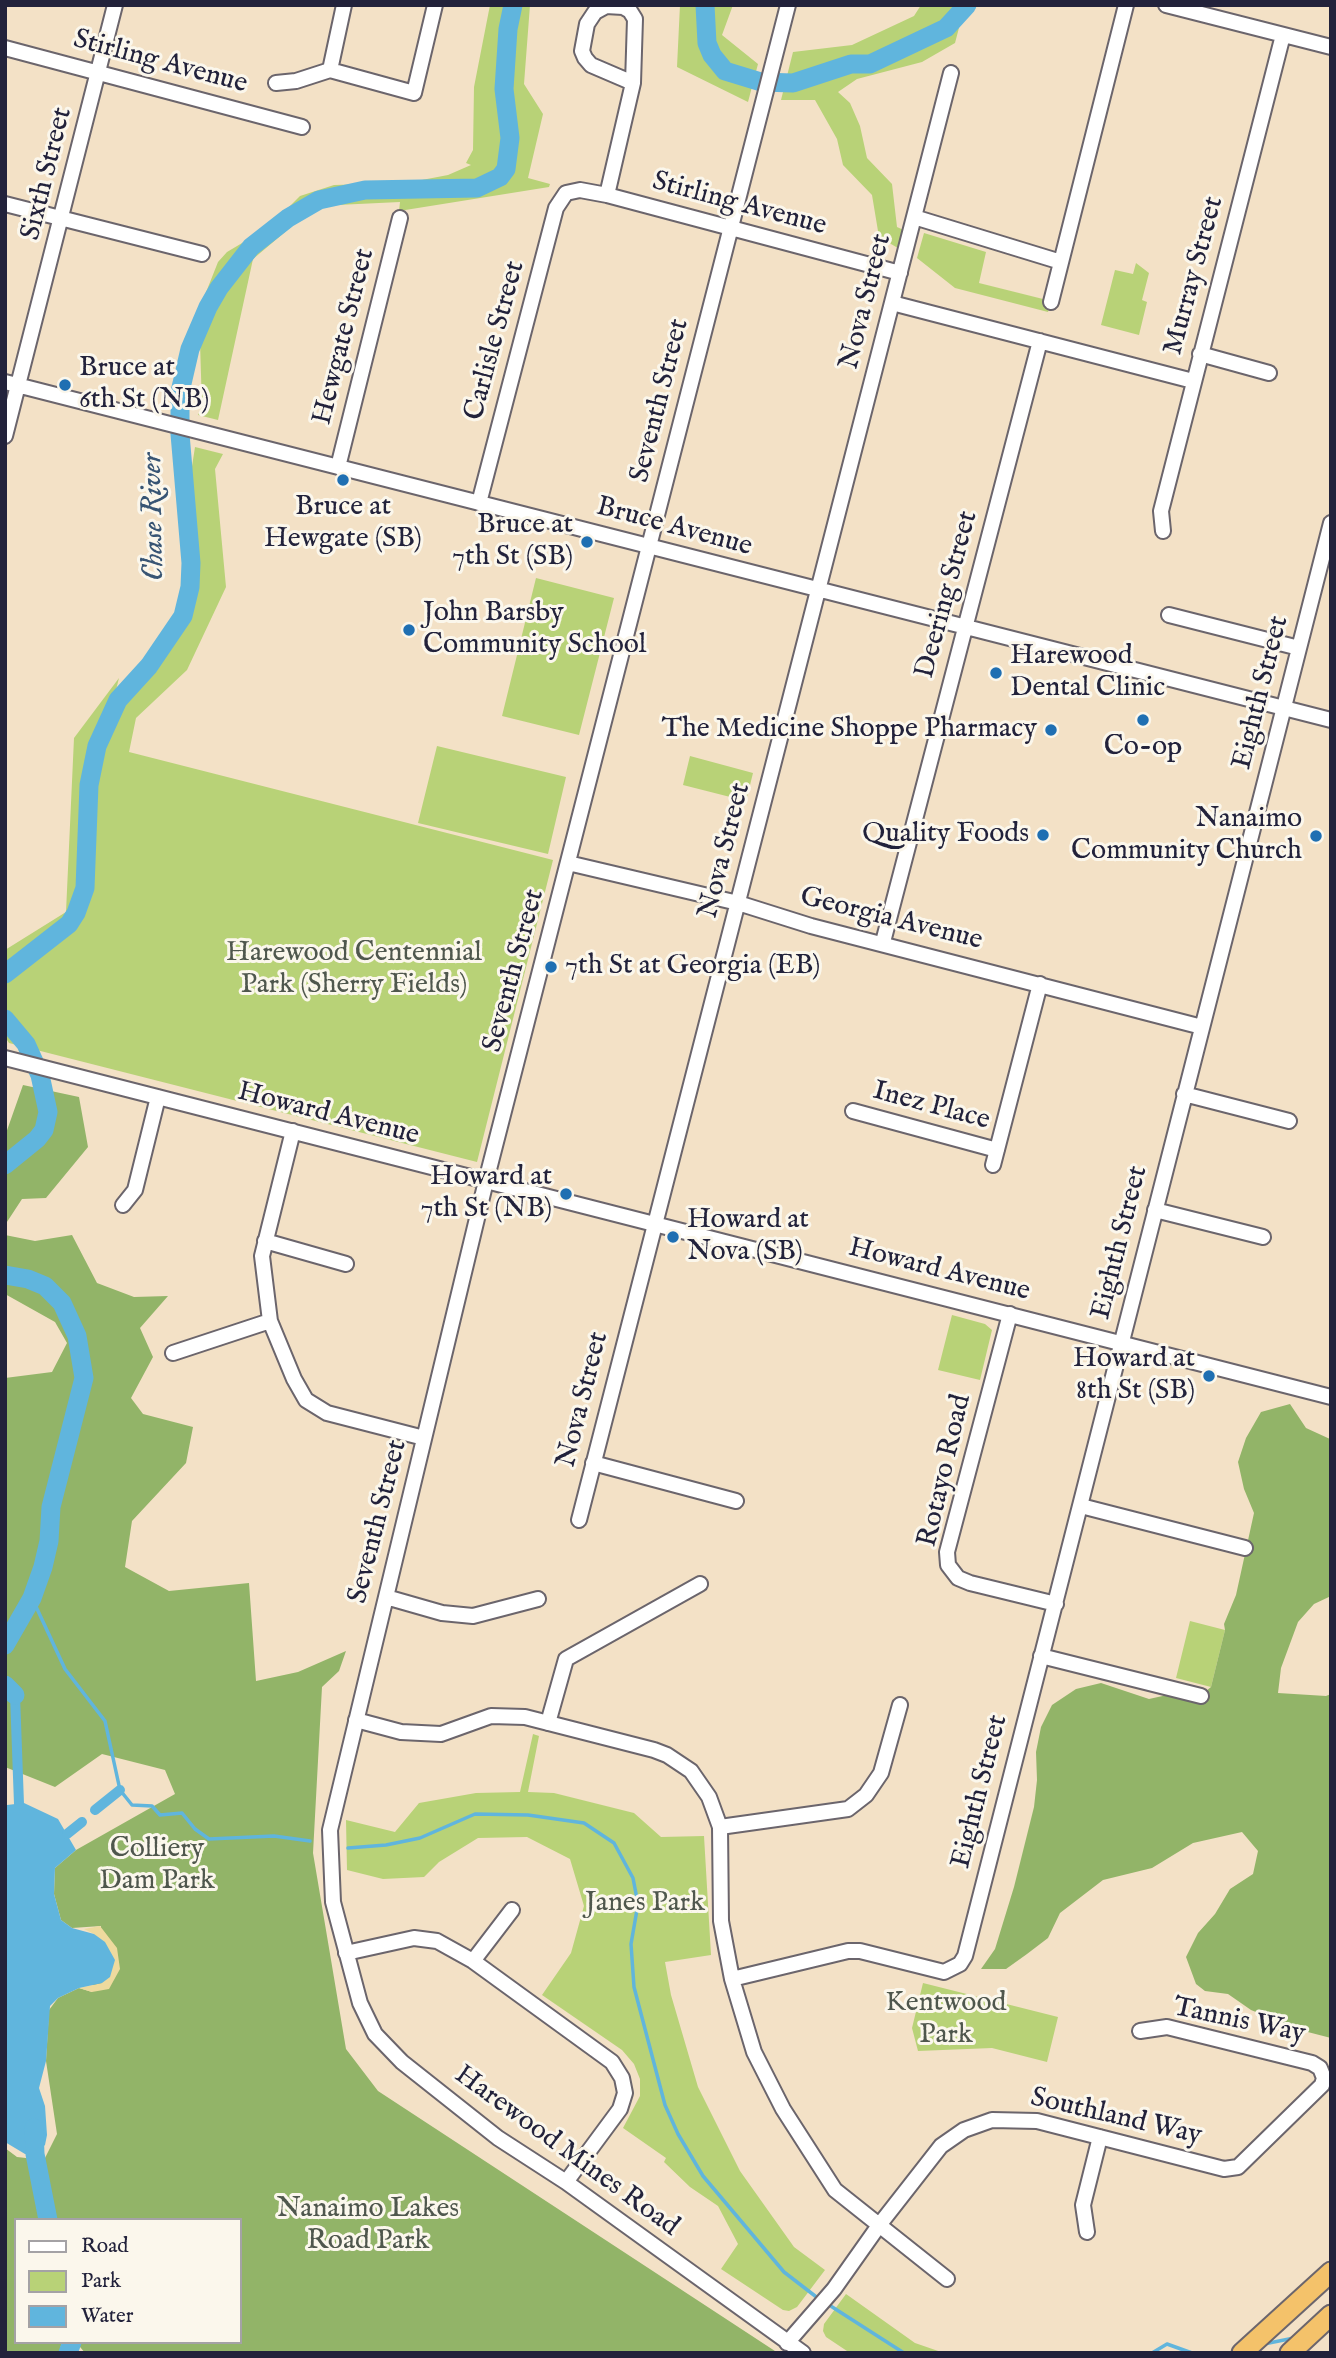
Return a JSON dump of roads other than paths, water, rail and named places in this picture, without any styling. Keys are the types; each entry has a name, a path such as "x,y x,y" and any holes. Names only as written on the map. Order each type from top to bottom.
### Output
{"highway":[{"path":"1242,2353 1331,2272"},
{"path":"1290,2353 1331,2315"}],"street":[{"name":"Sixth Street","path":"5,436 12,384 62,219 116,5"},
{"path":"330,70 344,5"},
{"path":"276,83 296,81 330,70 414,93 435,5"},
{"name":"Seventh Street","path":"346,1953 334,1902 330,1830 486,1181 788,5"},
{"path":"1051,302 1126,5"},
{"path":"1166,5 1331,47"},
{"path":"607,195 633,83 635,19 630,11 623,7 606,6 595,12 587,24 582,51 591,65 633,83"},
{"name":"Murray Street","path":"1163,531 1161,511 1283,35"},
{"name":"Stirling Avenue","path":"5,48 302,127"},
{"name":"Nova Street","path":"579,1520 951,73"},
{"name":"Stirling Avenue","path":"566,193 580,190 607,195 900,273"},
{"name":"Carlisle Street","path":"479,503 556,208 566,193"},
{"path":"5,204 202,254"},
{"path":"914,217 1061,261"},
{"name":"Hewgate Street","path":"338,467 400,218"},
{"path":"892,303 1193,381"},
{"name":"Deering Street","path":"883,942 1040,341"},
{"path":"1200,354 1269,373"},
{"name":"Bruce Avenue","path":"12,384 1331,720"},
{"name":"Eighth Street","path":"732,1979 848,1951 860,1951 944,1972 953,1970 965,1956 1331,523"},
{"path":"1169,615 1299,648"},
{"name":"Georgia Avenue","path":"568,863 738,903 811,926 883,942 1202,1027"},
{"path":"993,1165 1040,984"},
{"name":"Howard Avenue","path":"5,1058 1331,1397"},
{"path":"1184,1094 1289,1121"},
{"path":"123,1205 135,1190 158,1097"},
{"name":"Inez Place","path":"853,1111 997,1150"},
{"path":"293,1131 262,1255 270,1321 294,1380 306,1400 327,1413 424,1438"},
{"path":"1155,1210 1263,1237"},
{"path":"265,1241 346,1265"},
{"name":"Rotayo Road","path":"1010,1314 947,1552 948,1565 958,1578 970,1583 1056,1604"},
{"path":"173,1353 270,1321"},
{"path":"593,1463 736,1501"},
{"path":"1081,1506 1245,1548"},
{"path":"548,1723 566,1659 700,1584"},
{"path":"386,1597 442,1613 473,1616 538,1599"},
{"path":"1041,1656 1200,1696"},
{"path":"720,1827 848,1808 866,1795 881,1773 900,1705"},
{"path":"356,1720 401,1732 441,1734 491,1716 525,1717 667,1755 691,1771 709,1797 720,1827 721,1921 732,1979 754,2052 783,2109 835,2190 947,2279"},
{"path":"473,1961 512,1910"},
{"path":"346,1953 414,1938 437,1941 473,1961 612,2062 622,2078 625,2093 620,2109 566,2182"},
{"name":"Harewood Mines Road","path":"346,1953 360,2003 375,2034 402,2062 498,2138 566,2182 803,2353"},
{"name":"Tannis Way","path":"1140,2031 1167,2027 1312,2063 1324,2072"},
{"name":"Southland Way","path":"787,2343 834,2289 880,2224 941,2146 964,2130 992,2120 1037,2121 1224,2169 1238,2167 1322,2085 1324,2072"},
{"path":"1087,2232 1083,2205 1100,2137"}],"water":[{"path":"24,1803 58,1819 76,1850 55,1868 54,1894 61,1920 72,1928 94,1934 105,1942 115,1960 110,1977 102,1983 79,1988 58,1998 50,2006 46,2061 39,2088 45,2106 47,2135 45,2145 35,2154 25,2154 5,2142 5,1813 7,1805"}],"waterway":[{"name":"Chase River","path":"5,974 69,924 76,913 85,888 89,785 97,746 118,700 149,666 183,616 190,587 191,563 180,434 180,392 190,349 208,307 219,288 251,247 288,218 319,200 365,190 477,188 500,177 506,169 510,138 504,89 508,29 513,5"},
{"name":"Chase River","path":"705,5 707,43 712,55 725,71 761,82 793,83 851,64 870,64 946,28 967,5"},
{"name":"Chase River","path":"5,1019 26,1044 40,1075 48,1112 44,1130 37,1139 5,1165"},
{"name":"Chase River","path":"5,1275 28,1279 45,1286 62,1303 77,1336 84,1378 51,1507 49,1541 43,1567 32,1598 5,1645"},
{"path":"32,1598 65,1669 105,1721 120,1790 132,1805 152,1806 160,1815 182,1813 195,1829 209,1839 274,1836 310,1841"},
{"name":"Chase River","path":"5,1685 15,1695"},
{"name":"Chase River","path":"15,1695 19,1804"},
{"path":"95,1810 120,1790"},
{"path":"348,1848 386,1845 420,1838 475,1814 528,1815 584,1823 614,1843 633,1878 638,1904 631,1944 634,1987 665,2105 678,2134 703,2176 784,2272 819,2299"},
{"path":"67,1834 82,1822"},
{"name":"Chase River","path":"34,2128 35,2154 48,2218"},
{"path":"826,2303 904,2353"},
{"path":"1264,2344 1294,2338"},
{"name":"Chase River","path":"68,2353 71,2344"},
{"path":"1152,2353 1167,2344 1192,2353"}],"place":[{"name":"Bruce at 6th St (NB)","path":"65,385"},
{"name":"Bruce at Hewgate (SB)","path":"343,480"},
{"name":"Bruce at 7th St (SB)","path":"587,542"},
{"name":"John Barsby Community School","path":"409,630"},
{"name":"Harewood Dental Clinic","path":"996,673"},
{"name":"Co-op","path":"1143,720"},
{"name":"The Medicine Shoppe Pharmacy","path":"1051,730"},
{"name":"Quality Foods","path":"1043,835"},
{"name":"Nanaimo Community Church","path":"1316,836"},
{"name":"7th St at Georgia (EB)","path":"551,967"},
{"name":"Howard at 7th St (NB)","path":"566,1194"},
{"name":"Howard at Nova (SB)","path":"673,1237"},
{"name":"Howard at 8th St (SB)","path":"1209,1376"}],"park label":[{"name":"Harewood Centennial Park (Sherry Fields)","path":"354,970"},
{"name":"Colliery Dam Park","path":"157,1866"},
{"name":"Janes Park","path":"645,1904"},
{"name":"Kentwood Park","path":"946,2020"},
{"name":"Nanaimo Lakes Road Park","path":"368,2226"}]}
